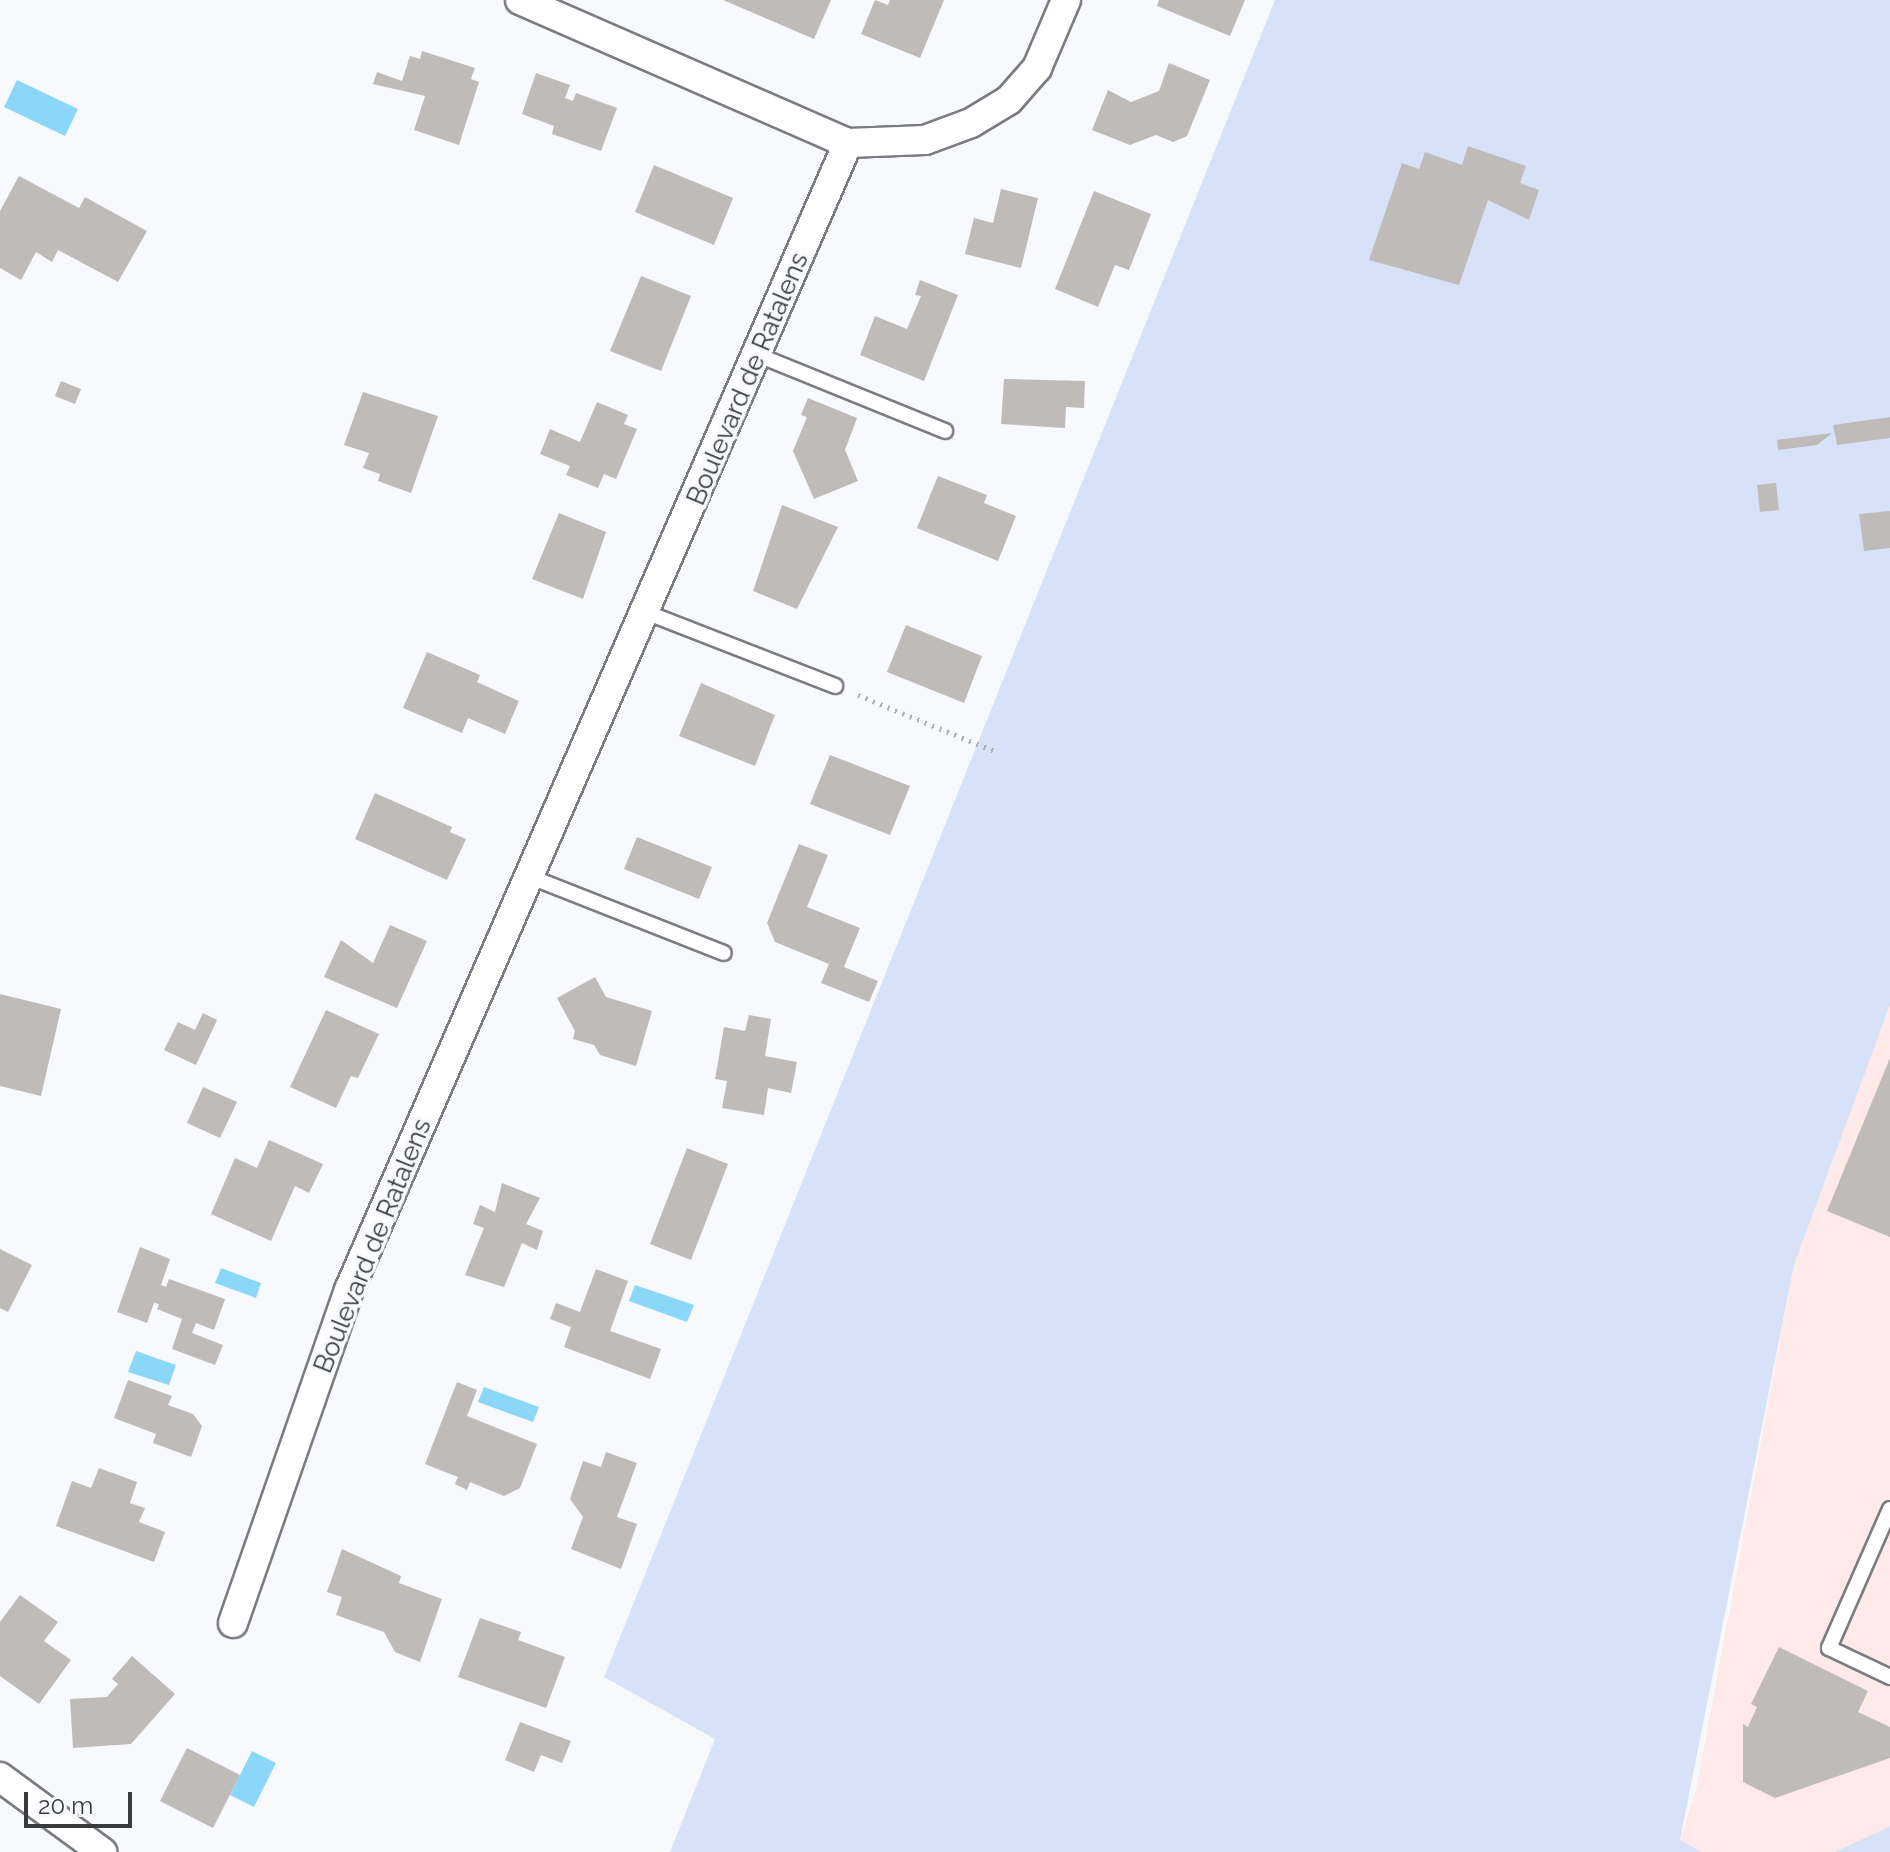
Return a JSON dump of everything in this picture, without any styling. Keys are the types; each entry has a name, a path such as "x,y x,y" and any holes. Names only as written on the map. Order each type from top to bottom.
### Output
{"street":[{"path":"520,0 669,62 848,143 925,140 971,123 1009,100 1037,68 1066,0"},
{"name":"Boulevard de Ratalens","path":"233,1623 349,1290 648,613 848,143"},
{"path":"0,1777 85,1835 102,1852"}],"lane":[{"path":"758,355 945,431"},
{"path":"648,613 835,686"},
{"path":"531,877 724,953"},
{"path":"1890,1509 1829,1648 1890,1677"}],"path":[{"path":"835,686 997,752"}],"shaded area":[{"path":"1275,0 1890,0 1890,1005 1794,1265 1680,1840 1702,1852 670,1852 715,1739 604,1677"},
{"path":"1890,1005 1890,1826 1835,1852 1695,1852 1680,1840 1696,1790 1794,1265"},
{"path":"1890,1826 1890,1852 1835,1852"}],"water":[{"path":"17,80 78,109 65,136 4,107"},
{"path":"221,1268 261,1283 256,1298 215,1283"},
{"path":"635,1285 694,1305 687,1322 629,1301"},
{"path":"136,1351 176,1365 169,1385 128,1372"},
{"path":"484,1387 539,1407 533,1422 478,1402"},
{"path":"252,1751 276,1763 254,1807 230,1795"}],"building":[{"path":"723,0 831,0 814,39"},
{"path":"875,0 888,5 890,0 944,0 920,58 861,34"},
{"path":"1159,0 1245,0 1230,36 1157,6"},
{"path":"422,51 475,68 471,79 479,82 459,145 414,130 425,96 373,84 377,72 402,81 410,56 420,59"},
{"path":"1169,63 1210,80 1187,136 1173,142 1156,135 1130,145 1092,130 1108,90 1131,102 1159,91"},
{"path":"536,73 570,85 565,98 573,101 576,93 617,108 601,151 552,134 554,126 522,114"},
{"path":"1468,146 1526,166 1520,183 1539,190 1529,220 1488,200 1459,285 1369,260 1402,163 1419,169 1425,152 1462,165"},
{"path":"654,165 733,198 714,245 635,212"},
{"path":"19,176 79,208 85,197 147,231 118,282 58,250 52,262 36,252 21,280 0,268 0,211"},
{"path":"1001,189 1038,198 1021,268 965,254 974,218 993,223"},
{"path":"1094,191 1151,214 1129,270 1115,265 1098,307 1055,289"},
{"path":"641,276 691,296 661,371 610,351"},
{"path":"920,280 958,295 924,381 860,355 875,316 907,329 921,296 915,295"},
{"path":"1004,379 1085,381 1084,408 1066,407 1065,428 1001,424"},
{"path":"61,381 81,389 75,404 55,396"},
{"path":"363,392 438,416 411,493 378,481 380,474 363,468 369,453 344,445"},
{"path":"808,398 857,418 845,450 858,481 814,499 793,451 807,417 801,415"},
{"path":"597,402 628,415 624,424 637,429 616,479 604,474 598,488 566,475 570,466 540,454 550,429 580,442"},
{"path":"1890,417 1890,438 1837,445 1833,425"},
{"path":"1832,433 1817,445 1778,450 1777,440"},
{"path":"938,476 987,495 984,503 1016,516 998,561 917,528"},
{"path":"1776,483 1779,510 1760,512 1757,485"},
{"path":"782,505 838,527 797,609 753,591"},
{"path":"1890,511 1890,548 1864,551 1859,514"},
{"path":"559,513 606,532 583,599 532,579"},
{"path":"906,625 982,656 964,703 887,672"},
{"path":"427,652 480,675 477,682 519,701 505,734 468,718 462,733 403,708"},
{"path":"701,683 775,715 755,766 679,736"},
{"path":"830,755 910,786 890,835 810,804"},
{"path":"375,793 452,827 450,832 466,839 447,880 355,839"},
{"path":"637,837 712,867 699,899 624,869"},
{"path":"799,844 828,855 807,907 860,928 844,967 878,981 869,1002 821,983 829,964 775,942 767,923"},
{"path":"390,925 427,941 397,1008 324,977 341,940 373,963"},
{"path":"595,977 606,997 652,1011 636,1066 600,1055 594,1045 573,1039 575,1031 557,998"},
{"path":"0,994 61,1009 41,1096 0,1086"},
{"path":"326,1010 379,1034 358,1078 351,1076 336,1108 290,1087"},
{"path":"203,1013 217,1020 196,1065 164,1050 178,1022 195,1030"},
{"path":"749,1015 771,1019 765,1056 797,1062 791,1093 768,1088 764,1115 722,1108 727,1081 715,1079 724,1027 745,1031"},
{"path":"1890,1058 1890,1237 1827,1211"},
{"path":"203,1087 237,1102 220,1138 187,1123"},
{"path":"269,1140 323,1164 309,1193 295,1186 271,1241 211,1214 235,1158 257,1168"},
{"path":"687,1148 728,1164 691,1260 650,1244"},
{"path":"502,1183 540,1198 526,1224 543,1231 537,1250 522,1243 504,1287 465,1275 484,1228 473,1224 480,1205 495,1212"},
{"path":"140,1247 170,1259 161,1285 166,1287 169,1279 225,1299 214,1330 196,1323 192,1333 223,1345 215,1365 172,1349 182,1319 157,1309 159,1304 154,1303 147,1323 117,1312"},
{"path":"0,1249 32,1265 8,1312 0,1308"},
{"path":"596,1269 628,1281 610,1331 661,1349 650,1379 564,1347 571,1327 550,1319 556,1303 580,1312"},
{"path":"128,1380 172,1396 168,1405 193,1414 202,1426 191,1457 153,1443 156,1434 114,1418"},
{"path":"457,1382 477,1390 467,1416 537,1444 520,1488 504,1496 470,1482 467,1490 455,1484 458,1477 425,1464"},
{"path":"606,1452 637,1463 617,1517 637,1524 621,1569 571,1549 583,1517 570,1499 583,1461 601,1467"},
{"path":"99,1468 137,1482 130,1503 145,1508 139,1522 165,1532 154,1562 56,1526 72,1481 91,1488"},
{"path":"342,1549 401,1576 399,1583 442,1599 420,1662 395,1652 384,1632 336,1615 342,1597 327,1592"},
{"path":"20,1595 58,1622 44,1641 71,1660 39,1704 0,1676 0,1622"},
{"path":"480,1618 521,1632 518,1640 565,1657 546,1708 458,1677"},
{"path":"1779,1647 1868,1691 1858,1712 1890,1727 1890,1758 1775,1798 1743,1782 1743,1724 1748,1727 1757,1707 1751,1704"},
{"path":"132,1656 175,1694 131,1744 73,1748 70,1699 107,1697 118,1684 112,1679"},
{"path":"520,1722 571,1741 562,1763 541,1755 534,1772 505,1760"},
{"path":"187,1748 240,1775 213,1828 160,1801"}]}
